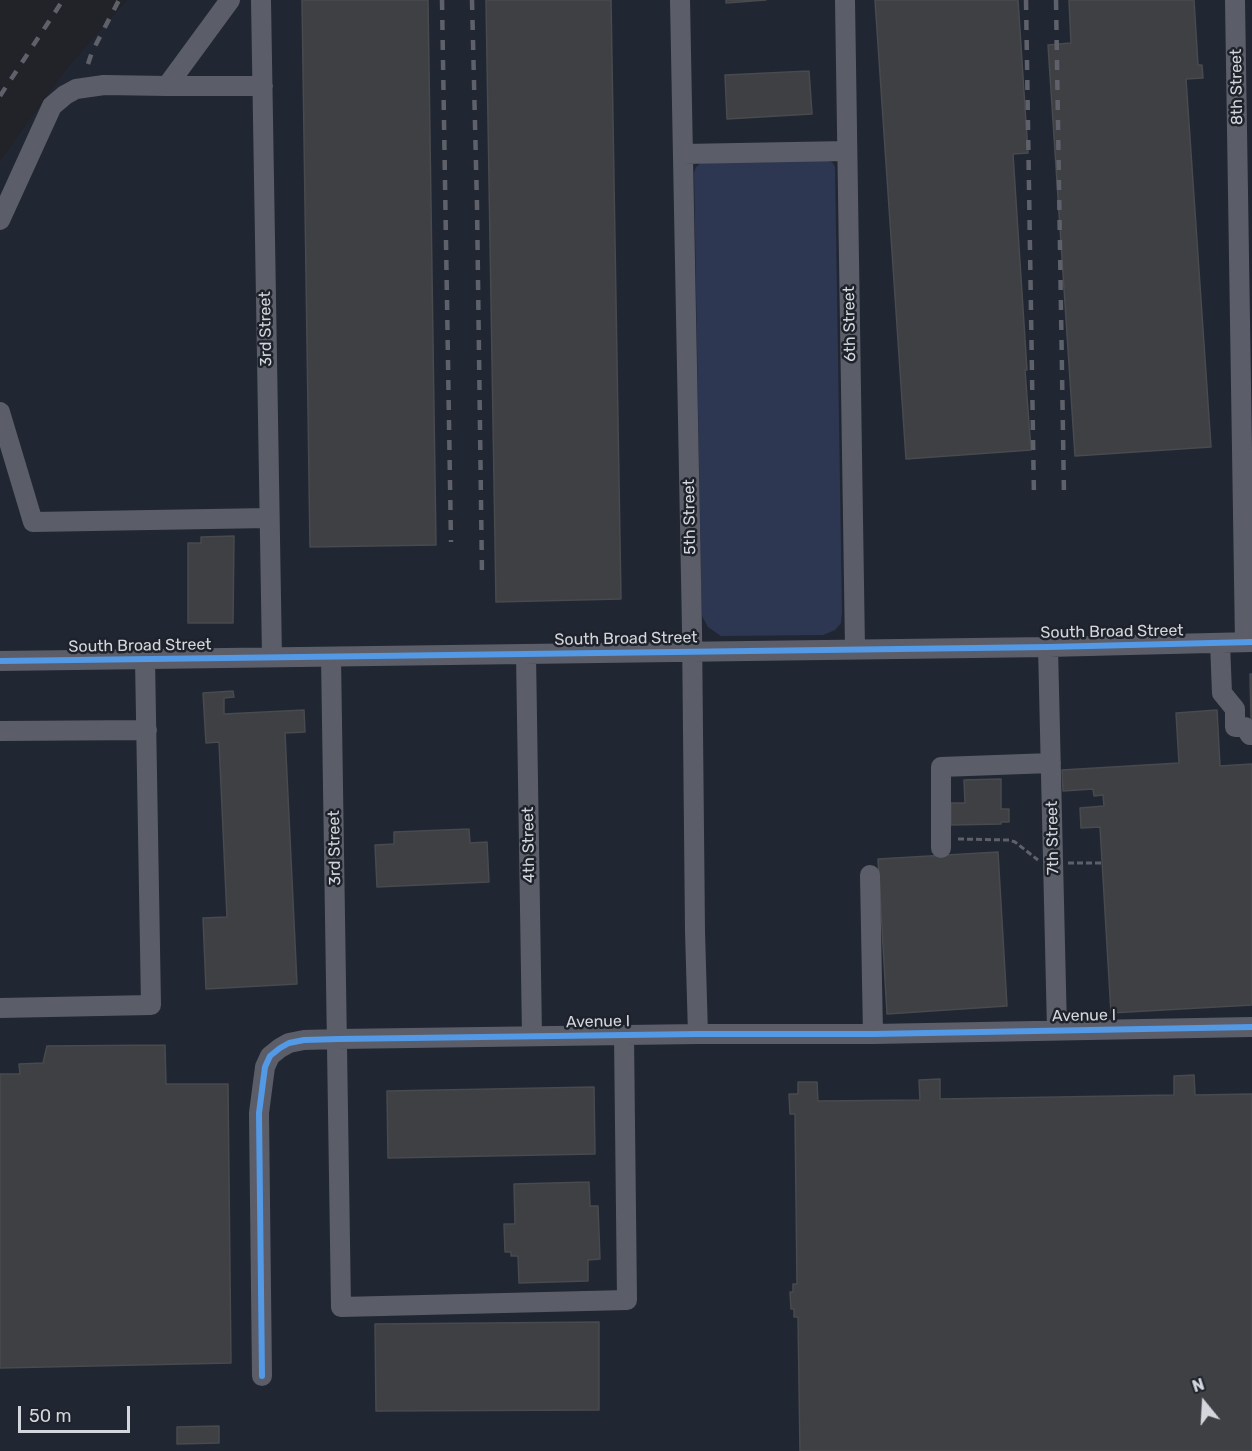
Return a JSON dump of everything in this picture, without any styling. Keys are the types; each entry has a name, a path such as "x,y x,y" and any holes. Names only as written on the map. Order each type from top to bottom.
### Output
{"street":[{"path":"167,86 230,0"},
{"name":"3rd Street","path":"261,0 272,657"},
{"name":"5th Street","path":"680,0 698,1034"},
{"name":"6th Street","path":"845,0 855,648"},
{"name":"8th Street","path":"1235,0 1246,221 1249,642"},
{"path":"0,220 52,106 76,89 104,85 263,86"},
{"path":"683,154 847,151"},
{"path":"0,412 33,522 269,518"},
{"path":"1220,642 1222,693 1235,709 1235,727 1245,727 1252,735"},
{"name":"South Broad Street","path":"0,661 1048,647 1249,642"},
{"name":"7th Street","path":"1048,647 1057,1030"},
{"name":"4th Street","path":"526,654 532,1036"},
{"name":"3rd Street","path":"331,657 341,1307 627,1300 624,1035"},
{"path":"0,1008 151,1005 145,659"},
{"path":"0,731 147,730"},
{"path":"941,843 941,767 1051,763"},
{"path":"870,875 873,1034"},
{"name":"Avenue I","path":"262,1376 259,1113 265,1067 270,1056 289,1043 338,1039 873,1034 1252,1027"}],"path":[{"path":"941,843 1009,840 1040,861 1102,863"}],"shaded area":[{"path":"127,0 1252,0 1252,1451 0,1451 0,161 68,67"},
{"path":"826,159 835,167 841,623 835,630 823,635 721,636 708,627 702,616 694,173 696,167 702,162"}],"building":[{"path":"302,0 428,0 436,545 310,547"},
{"path":"486,0 611,0 621,599 496,602"},
{"path":"726,0 766,0 726,3"},
{"path":"875,0 1018,0 1028,153 1013,154 1031,450 906,459"},
{"path":"1069,0 1194,0 1198,65 1202,65 1203,78 1186,79 1211,447 1075,456 1048,45 1071,43"},
{"path":"809,71 812,114 727,119 725,75"},
{"path":"234,536 233,623 188,623 188,543 201,543 201,537"},
{"path":"1250,674 1252,674 1252,719 1251,719"},
{"path":"233,691 234,697 224,698 224,714 304,710 305,732 285,733 297,984 206,989 203,918 227,917 219,742 206,743 203,693"},
{"path":"1217,710 1220,766 1252,764 1252,1005 1111,1013 1100,827 1081,828 1080,808 1104,806 1103,795 1094,796 1093,789 1063,791 1062,770 1179,763 1176,713"},
{"path":"1001,779 1001,809 1009,809 1009,822 951,825 951,803 965,803 964,780"},
{"path":"469,829 470,843 487,842 489,882 377,887 375,845 394,844 394,832"},
{"path":"998,852 1007,1006 887,1014 878,859"},
{"path":"165,1045 166,1084 228,1084 231,1363 0,1368 0,1074 20,1074 19,1064 43,1063 47,1046"},
{"path":"1194,1075 1195,1095 1252,1094 1252,1451 800,1451 798,1317 794,1317 794,1309 791,1309 790,1292 793,1292 793,1284 797,1284 795,1114 790,1114 789,1094 798,1094 798,1082 817,1082 818,1101 920,1100 919,1080 940,1079 940,1099 1174,1095 1174,1076"},
{"path":"594,1087 595,1154 388,1158 387,1091"},
{"path":"589,1182 590,1206 598,1206 600,1259 588,1260 588,1281 519,1283 518,1256 511,1256 511,1252 505,1252 504,1224 515,1224 514,1184"},
{"path":"599,1322 599,1410 376,1411 375,1324"},
{"path":"219,1426 219,1443 177,1444 177,1427"}],"railway":[{"path":"0,96 63,0"},
{"path":"88,64 119,0"},
{"path":"442,0 451,542"},
{"path":"472,0 482,575"},
{"path":"1026,0 1034,498"},
{"path":"1056,0 1064,495"}],"cycle path":[{"path":"0,661 1048,647 1252,642"},
{"path":"262,1376 259,1113 265,1067 270,1056 289,1043 338,1039 873,1034 1252,1027"}]}
